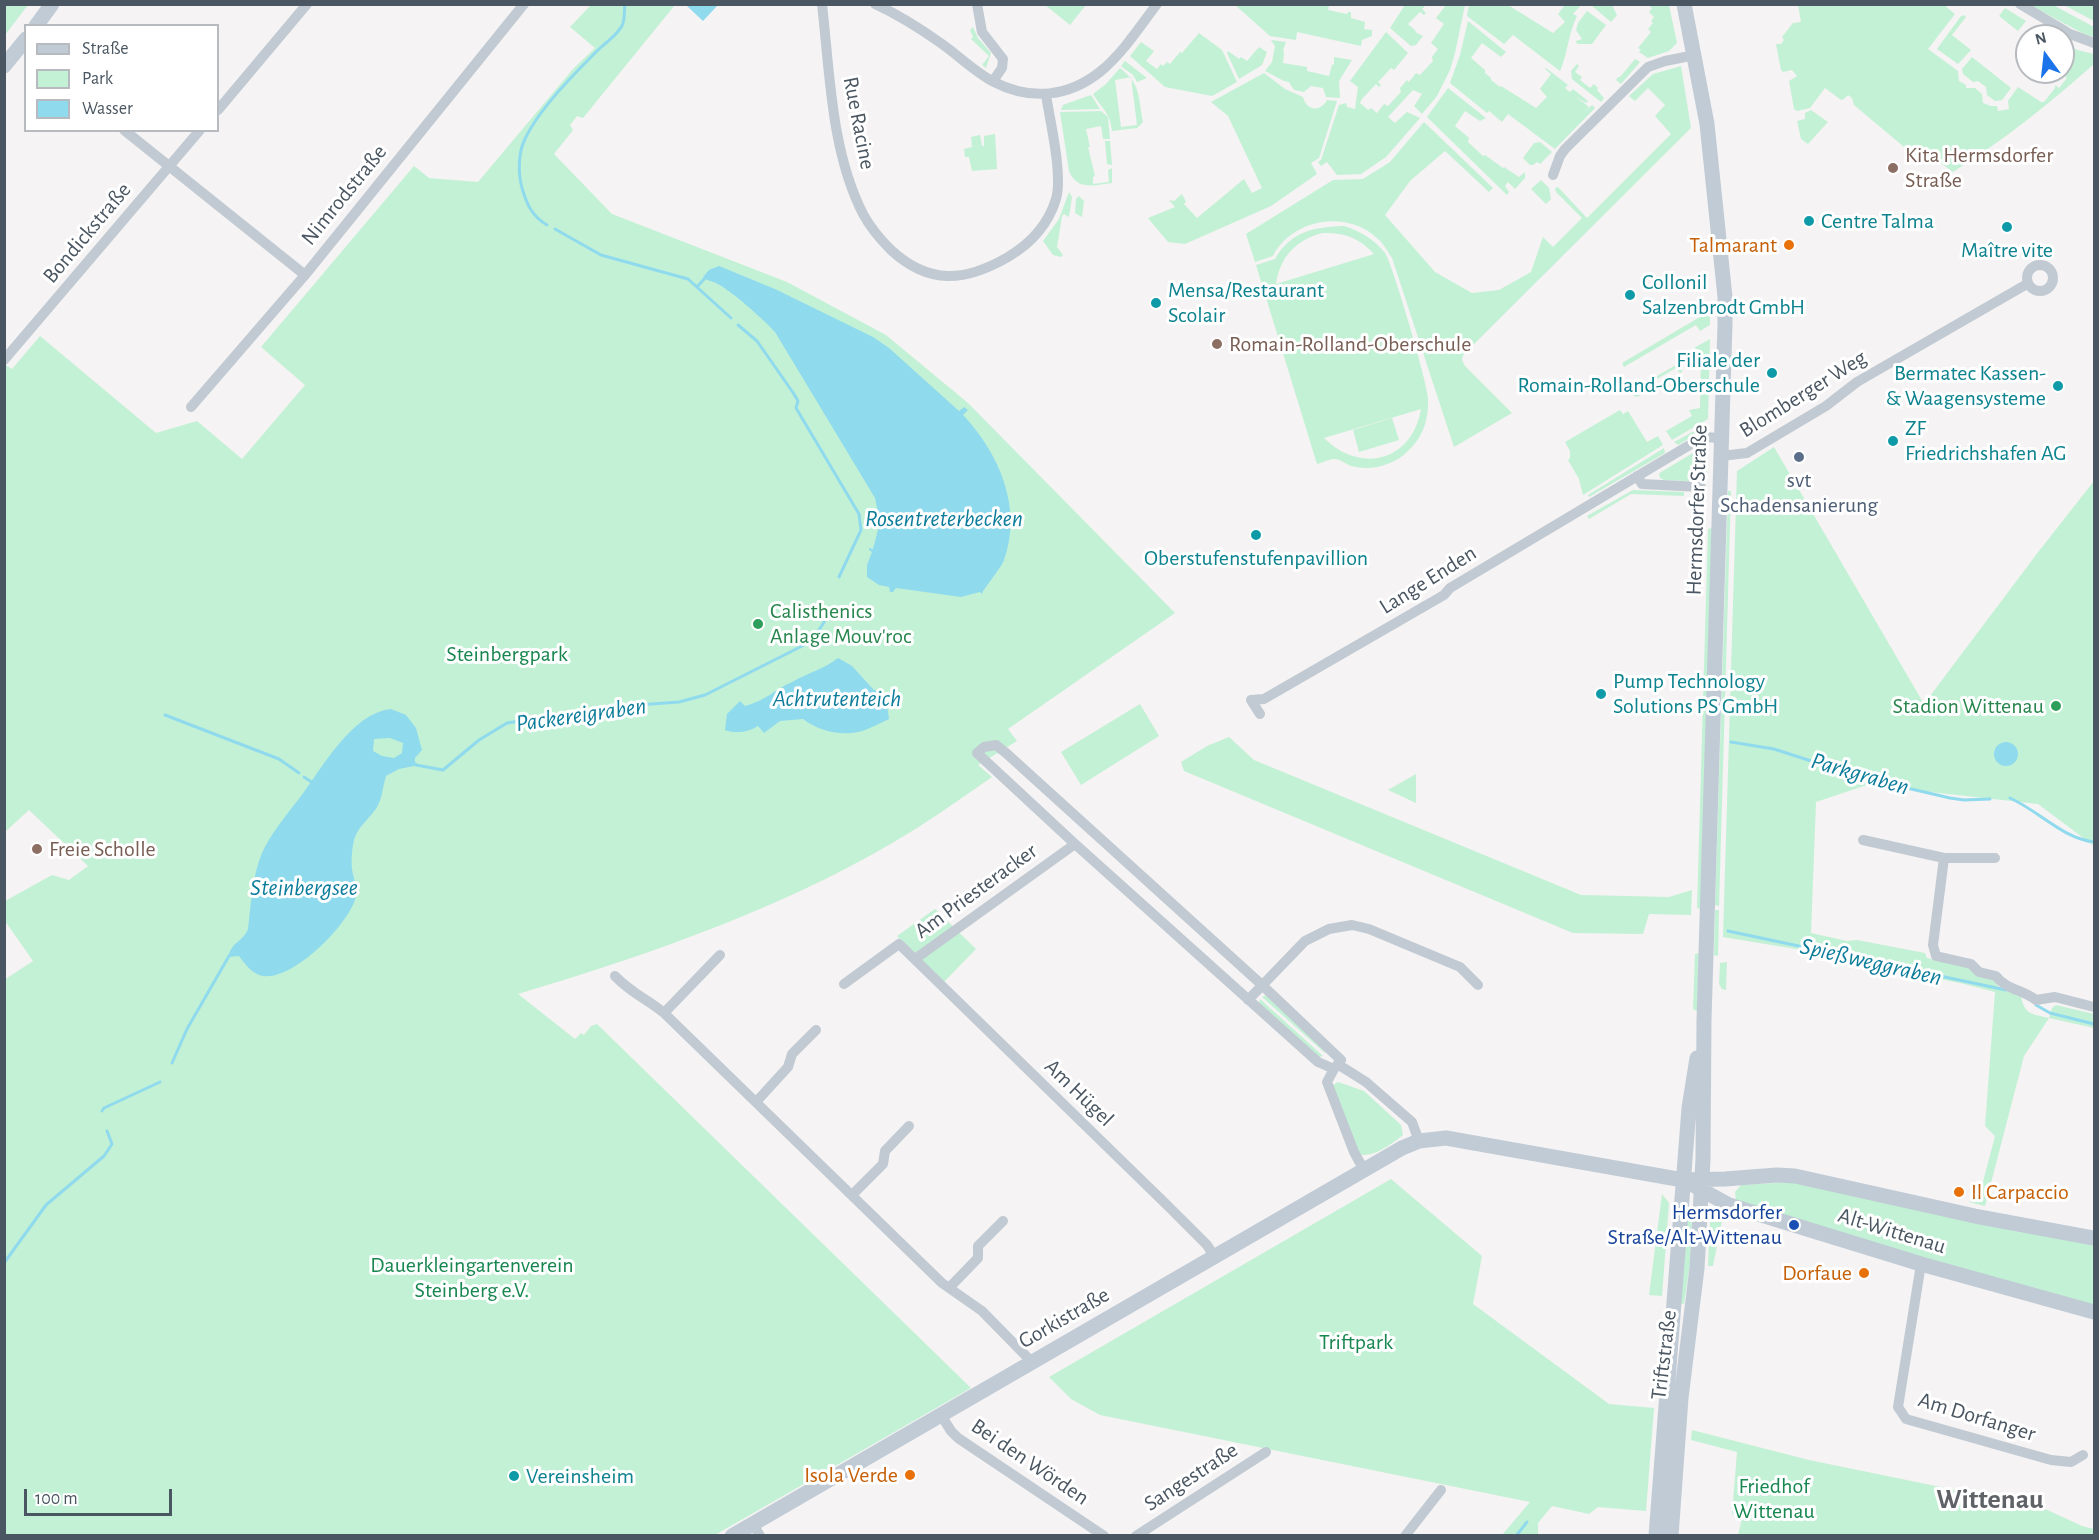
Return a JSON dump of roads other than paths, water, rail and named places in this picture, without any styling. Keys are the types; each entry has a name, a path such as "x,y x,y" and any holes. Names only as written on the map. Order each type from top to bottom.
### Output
{"main road":[{"path":"37,24 52,4"},
{"name":"Hermsdorfer Straße","path":"1684,4 1707,124 1725,297 1704,1020 1705,1094 1702,1185"},
{"path":"4,66 24,46"},
{"name":"Hermsdorfer Straße","path":"1683,1180 1689,1108 1704,1020"},
{"name":"Alt-Wittenau","path":"1419,1142 1446,1138 1683,1180 1702,1185 1729,1205 1921,1264 2094,1312"},
{"name":"Gorkistraße","path":"732,1536 756,1530 941,1415 1402,1148 1419,1142"},
{"name":"Alt-Wittenau","path":"1702,1185 1736,1178 1794,1176 1975,1216 2094,1238"},
{"path":"1729,1205 1731,1187 1736,1178"},
{"name":"Triftstraße","path":"1671,1536 1672,1311 1683,1180"},
{"name":"Triftstraße","path":"1656,1536 1673,1397 1692,1313 1702,1185"},
{"path":"1672,1311 1692,1313"}],"street":[{"path":"219,109 307,4"},
{"name":"Nimrodstraße","path":"191,407 305,275 524,4"},
{"name":"Rue Racine","path":"822,4 840,148 852,187 863,214 879,236 904,261 928,273 961,276 985,269 1022,249 1045,222 1056,199 1058,180 1046,95"},
{"path":"875,4 906,19 993,81 1016,91 1046,95 1070,89 1089,80 1102,70 1157,4"},
{"path":"977,4 976,12 982,32 1003,59 1002,68 993,81"},
{"path":"2020,4 2070,34 2094,43"},
{"path":"1553,175 1565,149 1638,76 1656,64 1695,56"},
{"path":"127,132 305,275"},
{"name":"Bondickstraße","path":"4,360 198,132"},
{"name":"Blomberger Weg","path":"1721,456 1747,453 1826,406 1857,382 2027,284"},
{"name":"Lange Enden","path":"1260,714 1251,700 1264,699 1444,596 1450,588 1704,437 1721,438"},
{"path":"1637,476 1642,484 1701,487"},
{"path":"1364,1170 1354,1152 1327,1082 1336,1067 1341,1060 1331,1049 996,745 984,747 977,753 1318,1062 1336,1067 1366,1082 1412,1122 1419,1142"},
{"path":"1087,854 1100,839"},
{"path":"1863,840 1944,858 1995,858"},
{"name":"Am Priesteracker","path":"844,984 899,944 915,959 1075,844"},
{"path":"1944,858 1933,945 1936,956 1971,964 1979,972 1996,976 2002,984 2026,992 2036,1000 2055,997 2094,1007"},
{"path":"1248,1000 1305,941 1329,929 1352,925 1369,929 1460,967 1478,985"},
{"path":"664,1013 720,955"},
{"name":"Am Hügel","path":"915,959 1169,1207 1207,1245 1214,1256"},
{"path":"615,976 629,990 664,1013 942,1283 982,1311 1031,1363"},
{"path":"756,1102 788,1067 792,1054 816,1030"},
{"path":"852,1195 883,1164 885,1151 909,1126"},
{"path":"950,1287 978,1258 978,1246 1003,1221"},
{"name":"Am Dorfanger","path":"1921,1264 1898,1407 1906,1419 2051,1460 2072,1462 2084,1455"},
{"name":"Bei den Wörden","path":"941,1415 958,1438 1104,1536"},
{"name":"Sangestraße","path":"1136,1536 1266,1452"},
{"path":"1405,1536 1441,1490"}],"water":[{"path":"688,4 718,5 703,21 687,6"},
{"name":"Rosentreterbecken","path":"719,266 775,289 873,337 889,348 959,411 964,407 968,410 963,415 987,446 1004,482 1011,521 1004,560 982,594 980,592 961,597 896,588 890,592 889,587 879,585 867,577 867,565 872,552 869,548 873,549 880,522 875,498 775,332 730,292 703,277 709,270"},
{"name":"Achtrutenteich","path":"838,658 852,666 873,689 881,694 887,704 889,719 854,733 823,730 803,719 780,721 764,733 758,726 742,732 725,730 727,714 740,701 745,706 758,701"},
{"name":"Steinbergsee","path":"391,709 406,715 416,728 422,750 415,758 415,762 419,765 399,769 386,776 379,804 355,837 352,862 356,896 352,908 343,921 317,950 302,962 272,976 259,975 250,970 239,956 228,957 232,947 248,929 254,881 262,853 280,823 328,757 363,720","holes":["390,738 403,743 402,753 394,758 382,756 373,751 374,739"]},
{"path":"2006,742 2014,746 2018,754 2014,762 2006,766 1998,762 1994,754 1998,746"}],"waterway":[{"name":"Packereigraben","path":"547,225 537,218 526,200 520,176 521,150 531,128 558,92 622,26 625,4"},
{"name":"Packereigraben","path":"555,229 601,255 688,279 731,318"},
{"path":"697,287 706,277"},
{"name":"Packereigraben","path":"738,325 757,341 794,394 798,401 796,408 859,514 861,530 839,577"},
{"name":"Packereigraben","path":"416,765 443,770 479,740 507,723 610,707 679,702 705,695 812,641 826,619"},
{"path":"165,715 279,759 299,773"},
{"name":"Parkgraben","path":"1731,742 1774,749 1864,778 1950,798 1990,799"},
{"path":"304,777 313,783"},
{"name":"Parkgraben","path":"2010,798 2061,830 2094,842"},
{"name":"Spießweggraben","path":"1728,931 2006,990"},
{"name":"Packereigraben","path":"172,1063 187,1029 229,956"},
{"name":"Spießweggraben","path":"2036,1005 2050,1013 2094,1024"},
{"name":"Packereigraben","path":"102,1111 160,1082"},
{"name":"Packereigraben","path":"4,1263 46,1205 104,1156 112,1144 107,1131"},
{"path":"1516,1536 1527,1522"}],"place":[{"name":"Kita Hermsdorfer Straße","path":"1893,168"},
{"name":"Centre Talma","path":"1809,221"},
{"name":"Maître vite","path":"2007,227"},
{"name":"Talmarant","path":"1789,245"},
{"name":"Collonil Salzenbrodt GmbH","path":"1630,295"},
{"name":"Mensa/Restaurant Scolair","path":"1156,303"},
{"name":"Romain-Rolland-Oberschule","path":"1217,344"},
{"name":"Filiale der Romain-Rolland-Oberschule","path":"1772,373"},
{"name":"Bermatec Kassen- & Waagensysteme","path":"2058,386"},
{"name":"ZF Friedrichshafen AG","path":"1893,441"},
{"name":"svt Schadensanierung","path":"1799,457"},
{"name":"Oberstufenstufenpavillion","path":"1256,535"},
{"name":"Calisthenics Anlage Mouv'roc","path":"758,624"},
{"name":"Pump Technology Solutions PS GmbH","path":"1601,694"},
{"name":"Stadion Wittenau","path":"2056,706"},
{"name":"Freie Scholle","path":"37,849"},
{"name":"Il Carpaccio","path":"1959,1192"},
{"name":"Hermsdorfer Straße/Alt-Wittenau","path":"1794,1225"},
{"name":"Dorfaue","path":"1864,1273"},
{"name":"Isola Verde","path":"910,1475"},
{"name":"Vereinsheim","path":"514,1476"}],"district":[{"name":"Wittenau","path":"1990,1500"}],"park label":[{"name":"Steinbergpark","path":"507,654"},
{"name":"Dauerkleingartenverein Steinberg e.V.","path":"472,1278"},
{"name":"Triftpark","path":"1356,1342"},
{"name":"Friedhof Wittenau","path":"1774,1498"}]}
